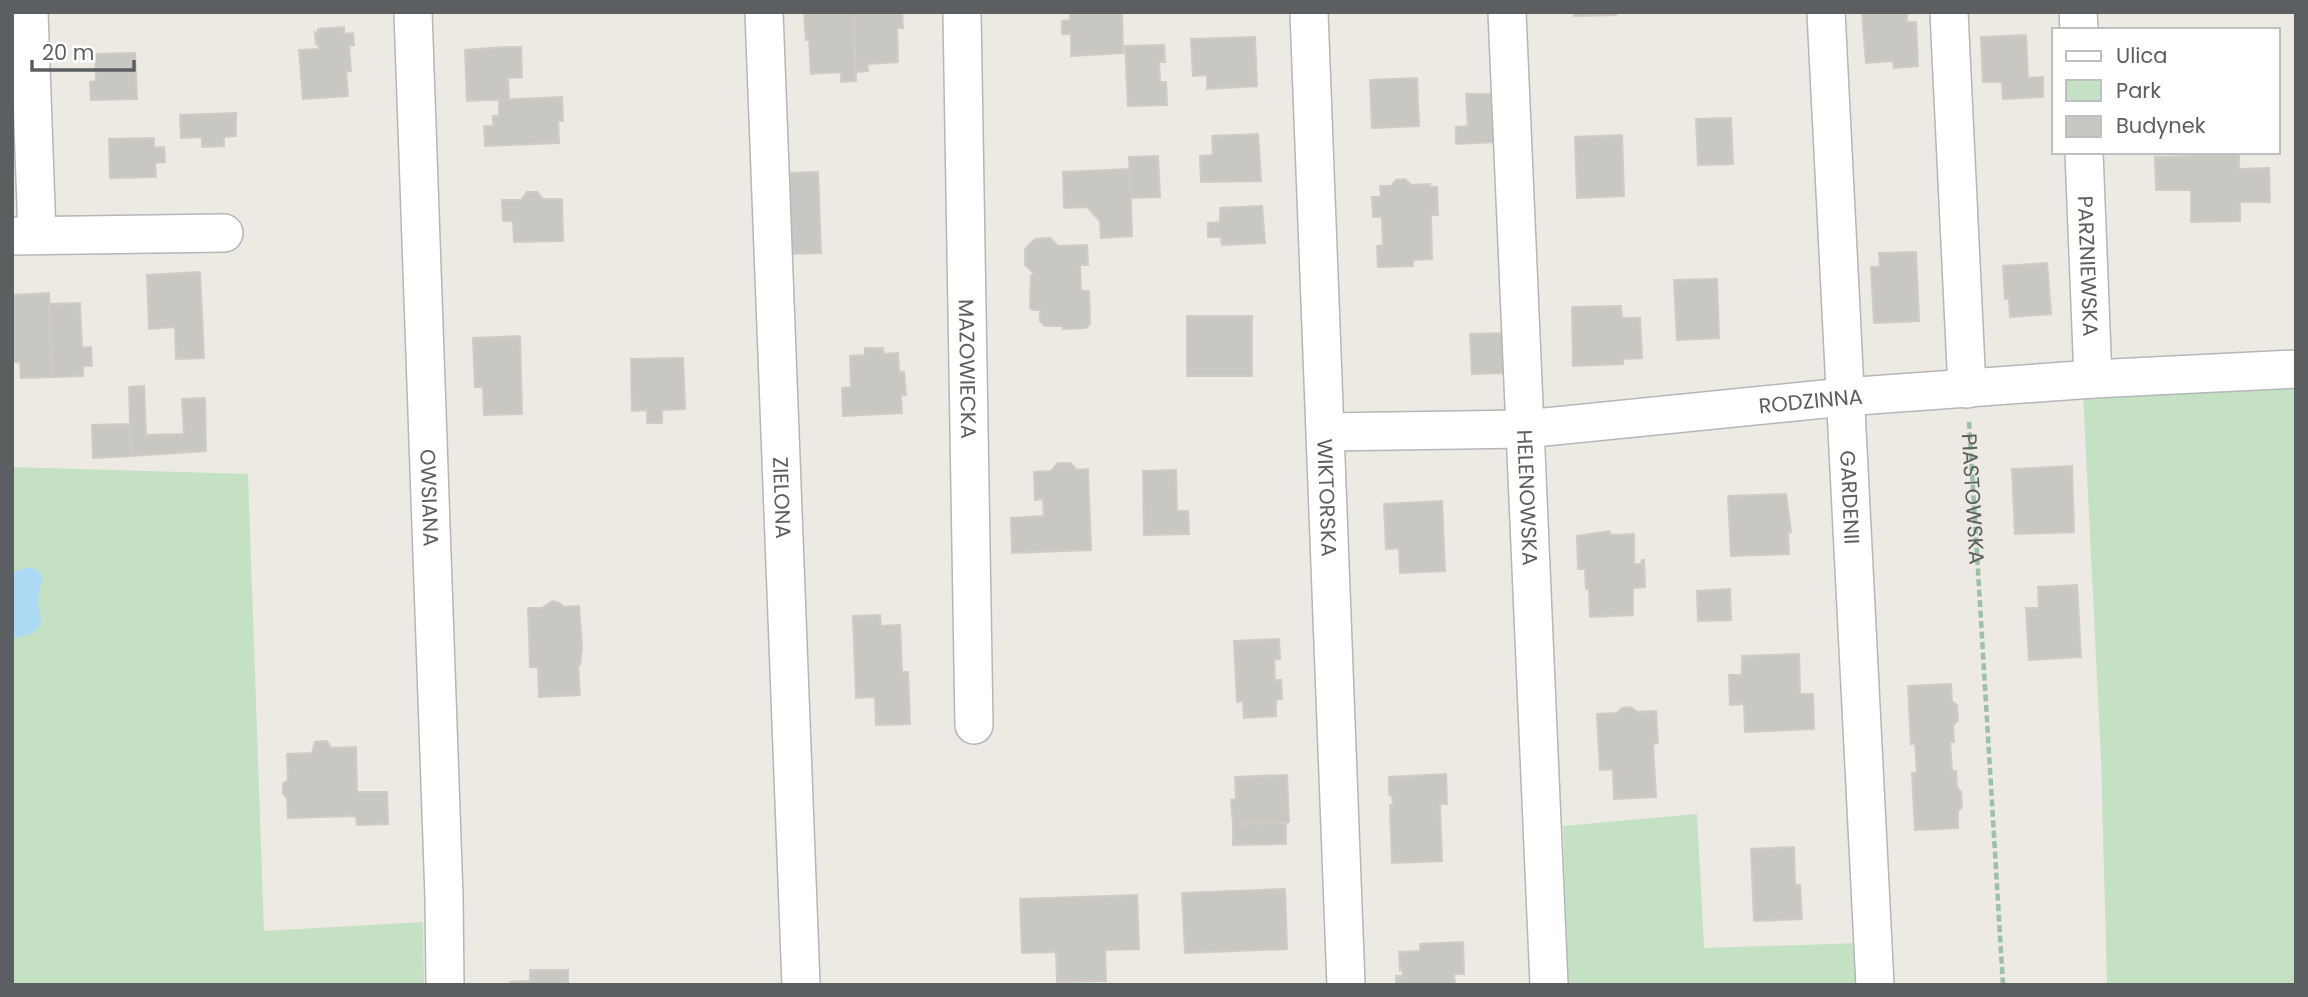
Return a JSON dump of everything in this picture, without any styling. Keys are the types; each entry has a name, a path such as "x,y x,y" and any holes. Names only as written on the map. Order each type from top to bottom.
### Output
{"street":[{"path":"29,12 25,235 224,233"},
{"name":"OWSIANA","path":"413,12 445,985"},
{"name":"ZIELONA","path":"764,12 801,985"},
{"name":"MAZOWIECKA","path":"962,12 974,725"},
{"name":"WIKTORSKA","path":"1309,12 1346,985"},
{"name":"HELENOWSKA","path":"1507,12 1549,985"},
{"name":"GARDENII","path":"1826,12 1875,985"},
{"path":"1949,12 1967,389"},
{"name":"PARZNIEWSKA","path":"2084,154 2093,379"},
{"name":"RODZINNA","path":"1326,432 1524,429 1844,397 2093,379 2296,369"}],"path":[{"name":"PIASTOWSKA","path":"1967,389 2003,985"}],"green space":[{"path":"2296,381 2296,985 2107,985 2101,758 2083,394"},
{"path":"12,467 248,474 264,931 423,922 424,985 12,985"},
{"path":"1697,814 1704,948 1860,943 1861,985 1568,985 1563,826"}],"water":[{"path":"29,567 41,575 38,600 41,623 33,633 15,638 12,637 12,572"}],"building":[{"path":"853,12 902,12 903,28 897,28 898,62 867,64 868,71 856,72"},
{"path":"853,12 856,81 841,82 841,72 811,74 804,13"},
{"path":"1070,12 1122,12 1123,53 1071,56 1071,34 1062,34 1062,21 1070,20"},
{"path":"1574,12 1615,12 1616,15 1574,16"},
{"path":"1862,12 1907,12 1907,22 1916,22 1918,66 1894,68 1893,61 1866,63"},
{"path":"344,27 344,34 353,33 354,45 349,46 351,71 346,72 348,96 303,99 299,50 319,49 315,32 318,34 318,29"},
{"path":"2026,35 2028,78 2043,77 2043,97 2003,99 2002,82 1983,82 1981,37"},
{"path":"1255,37 1257,86 1207,89 1207,75 1193,76 1191,39"},
{"path":"1164,45 1165,62 1159,62 1160,82 1166,82 1167,105 1128,106 1125,46"},
{"path":"521,47 522,77 508,78 509,99 467,101 465,50"},
{"path":"135,53 137,99 91,100 90,82 96,81 95,54"},
{"path":"1417,78 1419,126 1372,128 1370,80"},
{"path":"1466,94 1491,94 1494,142 1456,144 1456,127 1468,126"},
{"path":"562,97 563,121 558,121 559,143 485,146 484,126 493,126 493,116 499,116 499,100"},
{"path":"236,113 236,136 224,137 224,146 202,147 202,137 181,138 180,115"},
{"path":"1731,118 1733,164 1698,165 1696,119"},
{"path":"1258,134 1261,181 1201,182 1200,156 1213,155 1212,136"},
{"path":"1622,135 1624,196 1577,198 1575,137"},
{"path":"154,138 154,148 164,147 165,162 155,163 156,177 110,178 109,139"},
{"path":"2239,154 2239,169 2269,168 2270,202 2240,202 2240,221 2191,222 2191,190 2156,190 2155,157"},
{"path":"1158,156 1160,197 1131,198 1129,157"},
{"path":"1130,169 1132,236 1101,238 1100,221 1087,207 1064,208 1063,172"},
{"path":"818,172 821,253 791,254 788,173"},
{"path":"1405,179 1411,185 1430,184 1430,187 1437,187 1438,215 1431,215 1432,259 1413,260 1413,266 1378,267 1377,246 1383,245 1382,217 1373,217 1372,197 1381,197 1380,186 1391,186 1396,180"},
{"path":"527,192 537,192 543,199 562,199 563,241 514,242 513,221 503,221 502,200 521,200"},
{"path":"1262,206 1265,243 1222,245 1221,237 1208,237 1208,223 1220,222 1220,208"},
{"path":"1050,238 1058,246 1087,245 1088,265 1080,265 1081,291 1089,291 1090,324 1086,328 1063,329 1063,326 1045,326 1040,321 1040,310 1030,308 1031,276 1034,273 1025,265 1025,249 1035,239"},
{"path":"1916,252 1919,321 1874,323 1871,267 1880,267 1879,253"},
{"path":"2047,263 2051,314 2010,317 2009,298 2005,299 2003,266"},
{"path":"200,272 204,358 176,359 175,327 149,329 147,275"},
{"path":"1717,279 1719,338 1677,340 1674,280"},
{"path":"49,293 52,377 21,378 20,362 12,362 12,295"},
{"path":"80,303 82,348 91,347 92,366 83,366 83,376 52,377 49,304"},
{"path":"1621,306 1622,318 1640,318 1642,358 1623,359 1623,364 1573,366 1572,307"},
{"path":"1187,316 1252,316 1252,376 1187,376"},
{"path":"1506,333 1508,373 1472,374 1470,334"},
{"path":"520,336 522,414 484,415 483,387 475,387 473,338"},
{"path":"865,348 883,348 884,354 898,353 899,372 904,372 906,395 901,395 902,413 843,416 842,388 851,387 850,356 865,355"},
{"path":"683,358 685,409 662,410 662,423 647,423 647,410 632,411 631,359"},
{"path":"144,386 146,435 184,434 182,399 205,398 206,451 131,456 129,387"},
{"path":"130,424 131,456 93,458 92,425"},
{"path":"1058,463 1070,463 1077,470 1088,469 1091,550 1012,553 1011,518 1044,516 1043,499 1035,500 1034,472 1051,471"},
{"path":"2072,466 2074,532 2015,534 2012,469"},
{"path":"1176,470 1177,511 1188,511 1189,534 1144,535 1143,471"},
{"path":"1786,494 1791,532 1788,532 1789,554 1731,556 1728,496"},
{"path":"1442,501 1445,571 1400,573 1399,548 1386,549 1384,504"},
{"path":"1609,531 1611,535 1634,534 1634,564 1641,564 1644,560 1645,587 1633,588 1633,615 1590,617 1585,569 1578,569 1577,536"},
{"path":"2077,585 2081,657 2029,660 2026,608 2039,608 2038,587"},
{"path":"1730,589 1731,620 1698,621 1697,591"},
{"path":"552,601 564,607 579,606 582,647 578,665 580,695 539,697 538,667 530,667 528,608 542,608"},
{"path":"880,615 881,626 900,625 902,672 908,672 910,724 876,725 875,697 856,698 853,616"},
{"path":"1279,639 1280,659 1274,659 1275,680 1281,680 1282,699 1276,700 1276,716 1244,718 1243,701 1237,702 1234,641"},
{"path":"1799,654 1800,694 1813,694 1814,729 1745,732 1744,704 1730,705 1729,675 1742,675 1742,656"},
{"path":"1951,684 1952,701 1957,705 1958,720 1953,725 1954,742 1950,742 1952,771 1956,771 1957,787 1961,792 1962,807 1958,811 1958,828 1915,830 1912,773 1917,773 1915,743 1911,744 1908,686"},
{"path":"1631,707 1637,712 1656,711 1658,743 1653,744 1656,797 1614,799 1613,769 1600,770 1597,714 1617,713 1622,708"},
{"path":"327,741 331,748 356,747 357,792 387,792 388,824 357,825 356,816 288,818 287,798 283,794 283,784 288,780 287,754 312,753 315,742"},
{"path":"1446,774 1447,804 1440,804 1442,861 1392,863 1390,805 1393,805 1392,795 1389,795 1389,777"},
{"path":"1287,775 1289,822 1233,824 1231,800 1236,799 1235,777"},
{"path":"1286,823 1286,844 1233,845 1233,824"},
{"path":"1794,847 1795,885 1800,885 1802,919 1754,921 1751,849"},
{"path":"1285,889 1287,949 1185,953 1182,893"},
{"path":"1137,895 1139,949 1105,950 1106,981 1057,982 1056,952 1022,953 1020,899"},
{"path":"1463,942 1464,974 1454,974 1455,985 1396,985 1396,976 1403,976 1399,952 1420,951 1420,944"},
{"path":"530,970 568,970 568,984 510,985 510,982 530,981"}]}
